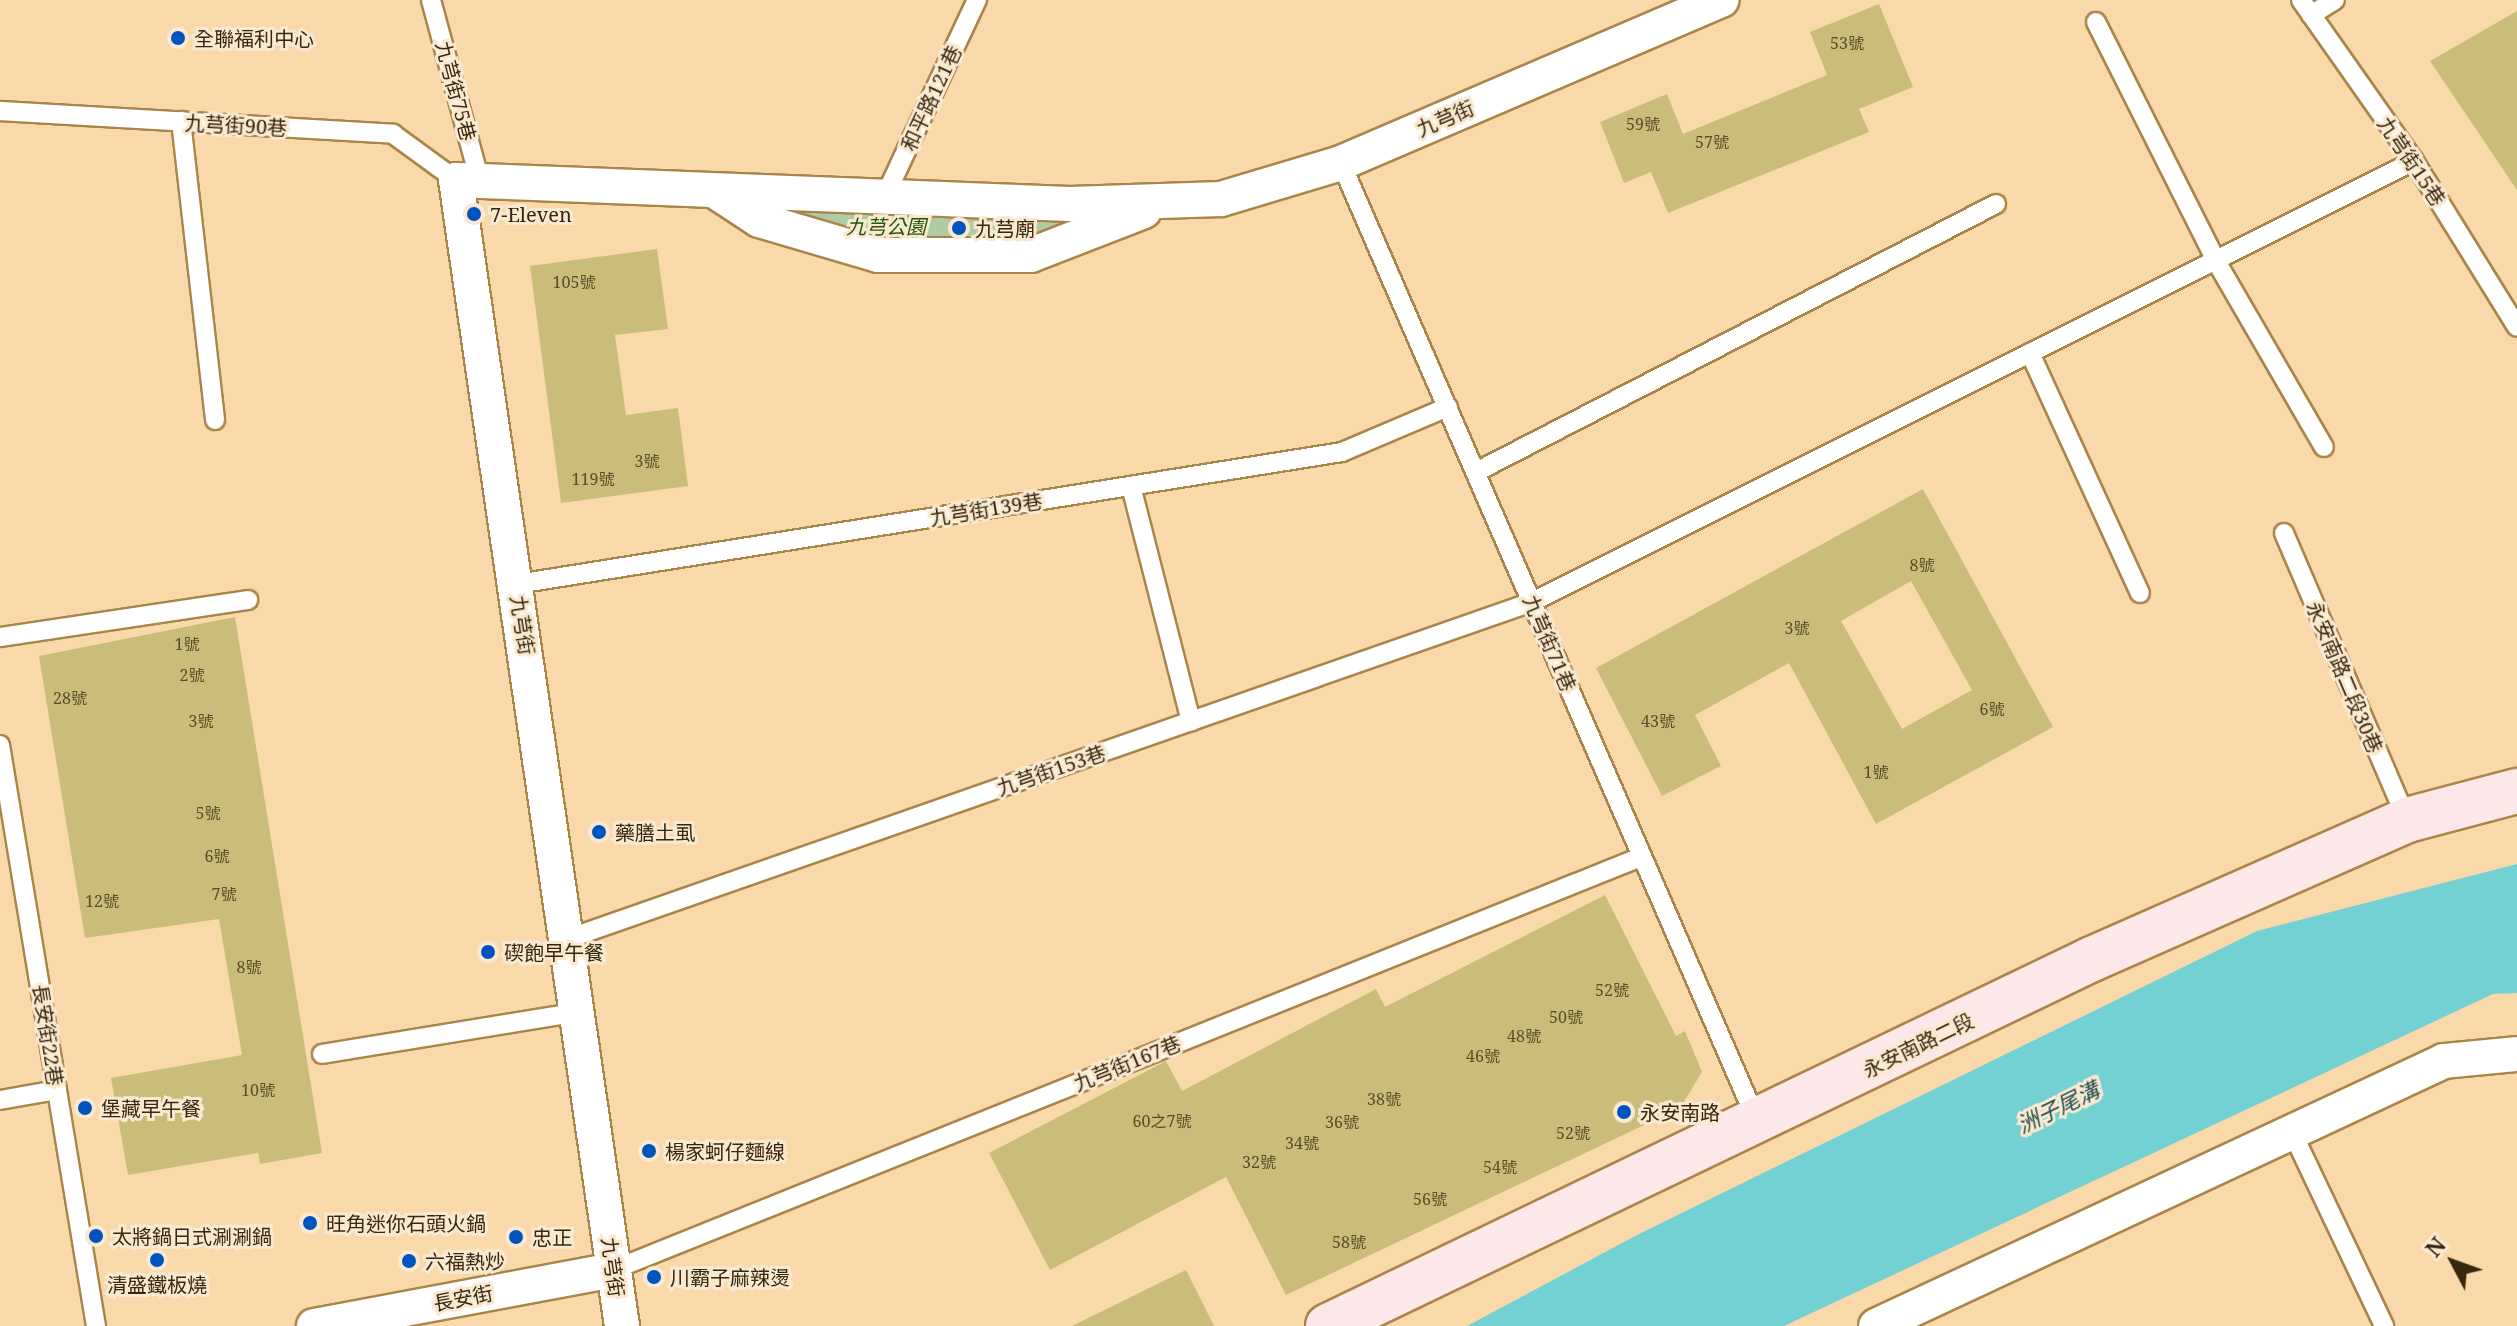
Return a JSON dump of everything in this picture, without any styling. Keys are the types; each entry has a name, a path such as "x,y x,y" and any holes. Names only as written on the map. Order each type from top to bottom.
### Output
{"main road":[{"name":"永安南路二段","path":"1328,1326 1758,1124 2092,959 2407,820 2517,791"}],"street":[{"name":"九芎街","path":"622,1326 570,938 517,584 468,181 1159,205 1221,199 1341,163 1722,0"},
{"name":"九芎街","path":"714,190 759,220 878,255 1031,255 1159,205"},
{"path":"1876,1326 2444,1061 2517,1054"},
{"name":"長安街","path":"314,1326 613,1270"}],"lane":[{"name":"九芎街75巷","path":"431,0 468,181"},
{"name":"和平路121巷","path":"885,196 977,0"},
{"path":"2306,7 2335,0"},
{"name":"九芎街15巷","path":"2306,7 2414,161 2517,327"},
{"path":"2096,22 2216,261 2324,447"},
{"name":"九芎街90巷","path":"0,111 393,134 468,181"},
{"path":"181,121 215,420"},
{"name":"九芎街153巷","path":"570,938 1532,602 2414,161"},
{"name":"九芎街71巷","path":"1341,163 1758,1124"},
{"path":"1476,472 1996,204"},
{"path":"2030,353 2140,593"},
{"name":"九芎街139巷","path":"517,584 1342,452 1448,407"},
{"path":"1131,486 1191,721"},
{"name":"永安南路二段30巷","path":"2284,533 2407,820"},
{"path":"0,637 248,600"},
{"name":"長安街22巷","path":"0,745 96,1326"},
{"name":"九芎街167巷","path":"613,1270 1641,857"},
{"path":"322,1054 579,1012"},
{"path":"0,1100 57,1090"},
{"path":"2292,1132 2384,1326"}],"green space":[{"name":"九芎公園","path":"727,190 1144,211 1031,255 878,255"}],"water":[{"name":"洲子尾溝","path":"2517,864 2517,993 2493,994 1784,1326 1467,1326 1639,1234 2257,931"}],"building":[{"path":"1879,4 1913,87 1859,109 1869,132 1668,213 1651,172 1624,183 1600,122 1667,94 1683,134 1827,75 1810,32"},
{"path":"2517,11 2517,190 2430,61"},
{"path":"657,249 668,329 615,335 626,415 678,408 688,486 561,503 530,266"},
{"path":"1923,489 2053,727 1876,824 1789,663 1695,715 1721,766 1662,796 1596,668","holes":["1911,581 1972,690 1902,729 1841,621"]},
{"path":"235,617 322,1153 260,1164 258,1153 128,1175 111,1078 242,1055 219,919 85,938 39,656"},
{"path":"1605,895 1676,1036 1685,1031 1702,1072 1680,1108 1286,1295 1226,1177 1050,1270 989,1153 1166,1061 1182,1091 1376,989 1385,1007"},
{"path":"1186,1270 1214,1326 1072,1326"}],"place":[{"name":"全聯福利中心","path":"178,38"},
{"name":"7-Eleven","path":"474,214"},
{"name":"九芎廟","path":"959,228"},
{"name":"藥膳土虱","path":"599,832"},
{"name":"碶飽早午餐","path":"488,952"},
{"name":"堡藏早午餐","path":"85,1108"},
{"name":"永安南路","path":"1624,1112"},
{"name":"楊家蚵仔麵線","path":"649,1151"},
{"name":"旺角迷你石頭火鍋","path":"310,1223"},
{"name":"太將鍋日式涮涮鍋","path":"96,1236"},
{"name":"忠正","path":"516,1237"},
{"name":"清盛鐵板燒","path":"157,1260"},
{"name":"六福熱炒","path":"409,1261"},
{"name":"川霸子麻辣燙","path":"654,1277"}]}
